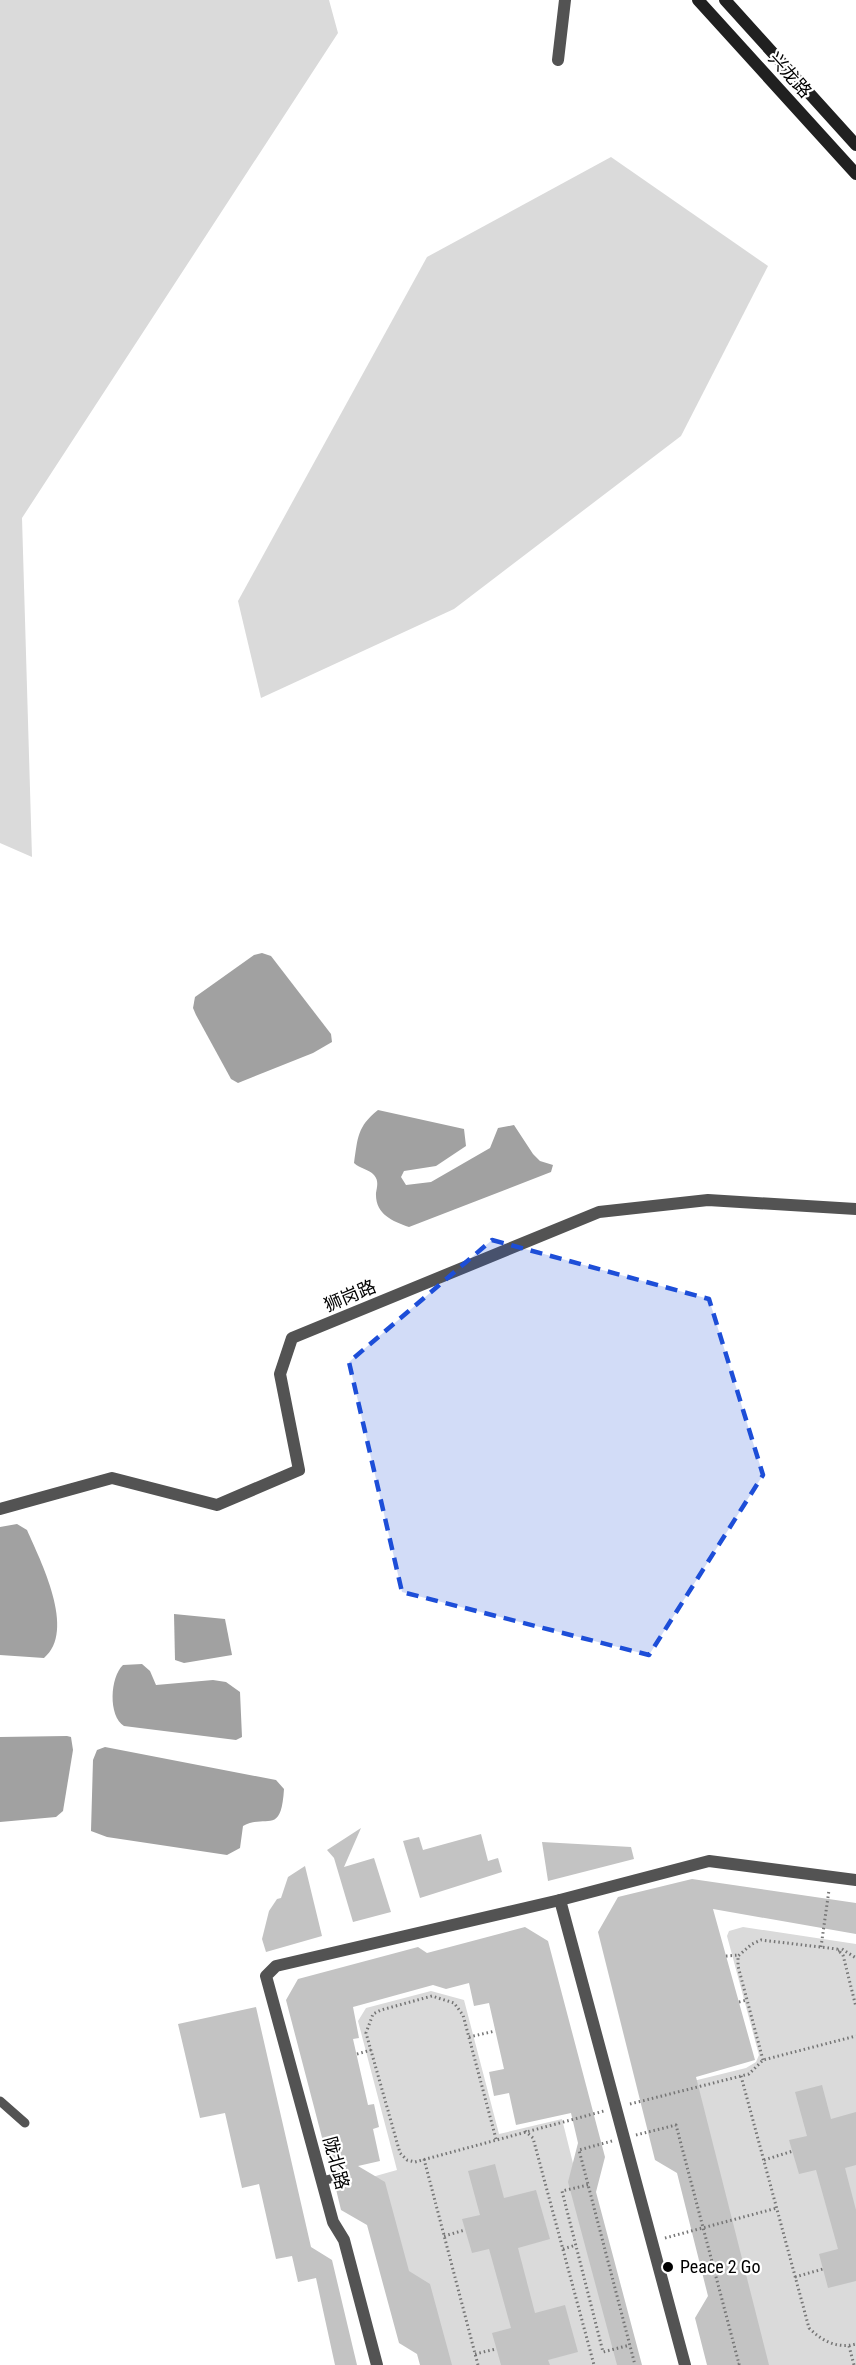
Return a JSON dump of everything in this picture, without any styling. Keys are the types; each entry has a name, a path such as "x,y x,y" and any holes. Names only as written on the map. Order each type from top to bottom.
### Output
{"main road":[{"name":"兴龙路","path":"698,0 856,174"},
{"name":"兴龙路","path":"725,0 856,146"},
{"path":"733,0 738,16"}],"street":[{"path":"558,60 565,0"},
{"name":"狮岗路","path":"0,1509 112,1478 217,1505 299,1470 280,1374 292,1338 599,1212 708,1200 856,1209"},
{"path":"685,2365 560,1900 709,1861 856,1880"},
{"name":"陇北路","path":"377,2365 344,2240 333,2222 266,1976 276,1966 560,1900"}],"lane":[{"path":"0,2101 25,2123"},
{"path":"322,2181 342,2176"}],"path":[{"path":"821,1947 831,1876"},
{"path":"763,2060 738,1966 740,1955 752,1944 761,1940 838,1951 843,1955 856,2007"},
{"path":"838,1951 842,1949 856,1958"},
{"path":"726,1956 740,1955"},
{"path":"496,2139 463,2015 454,2003 432,1996 373,2014 366,2033 400,2153 407,2160 415,2162 525,2131 749,2074 763,2060 856,2036"},
{"path":"739,2002 747,2000"},
{"path":"469,2037 495,2031"},
{"path":"357,2054 371,2050"},
{"path":"741,2076 809,2328 822,2340 849,2346 856,2344"},
{"path":"676,2125 739,2364 736,2365"},
{"path":"525,2131 533,2138 594,2365"},
{"path":"579,2150 635,2365"},
{"path":"764,2160 793,2151"},
{"path":"424,2159 478,2365"},
{"path":"588,2185 562,2191 603,2352 630,2345"},
{"path":"652,2241 777,2208"},
{"path":"444,2235 465,2230"},
{"path":"563,2249 576,2245"},
{"path":"795,2277 823,2269"},
{"path":"849,2346 854,2365"},
{"path":"475,2354 496,2349"}],"highlighted area":[{"path":"492,1240 709,1299 763,1475 649,1655 402,1592 349,1362"}],"shaded area":[{"path":"0,0 329,0 338,33 22,518 32,857 0,843"},
{"path":"611,157 768,266 681,436 454,609 261,698 238,601 427,257"},
{"path":"262,953 271,956 331,1034 332,1042 313,1053 238,1083 231,1079 196,1015 193,1008 195,997 254,955"},
{"path":"378,1110 464,1129 466,1146 436,1166 404,1171 401,1177 406,1185 431,1182 490,1148 498,1128 514,1125 533,1154 540,1161 553,1165 551,1172 409,1227 386,1216 376,1200 376,1177 370,1171 354,1163 362,1127"},
{"path":"17,1524 27,1530 33,1543 47,1577 57,1614 57,1631 53,1646 44,1658 0,1655 0,1527"},
{"path":"174,1614 225,1619 232,1655 184,1663 175,1660"},
{"path":"142,1664 150,1671 156,1685 213,1680 226,1682 240,1692 242,1737 236,1740 124,1726 115,1714 113,1705 115,1678 123,1665"},
{"path":"0,1737 71,1737 73,1750 63,1811 56,1817 0,1822"},
{"path":"105,1747 276,1780 284,1789 280,1813 271,1821 243,1826 240,1848 227,1855 107,1837 91,1831 93,1760 97,1750"},
{"path":"743,1927 856,1944 856,2365 753,2365 681,2084 746,2068 756,2062 759,2055 727,1936 729,1931"},
{"path":"431,1991 464,2000 499,2134 562,2119 623,2365 432,2365 365,2179 397,2170 358,2021 366,2008"}],"building":[{"path":"361,1828 344,1867 374,1858 391,1912 353,1922 334,1858 327,1850"},
{"path":"481,1834 488,1861 498,1858 502,1872 420,1898 403,1841 419,1837 423,1850"},
{"path":"542,1842 631,1847 634,1859 548,1881"},
{"path":"305,1866 322,1936 266,1952 262,1939 269,1911 277,1899 281,1898 288,1877"},
{"path":"692,1879 856,1903 856,1934 713,1909 755,2060 696,2077 769,2365 707,2365 695,2318 708,2296 677,2173 655,2160 598,1932 618,1897"},
{"path":"525,1927 548,1941 605,2157 596,2192 642,2365 617,2365 568,2182 578,2143 571,2113 516,2125 509,2093 494,2096 489,2072 504,2069 489,2003 474,2006 469,1983 446,1989 433,1985 353,2007 359,2038 353,2039 368,2105 374,2104 379,2127 373,2129 380,2161 358,2166 385,2182 409,2271 430,2284 452,2365 420,2365 417,2354 399,2343 367,2225 341,2210 335,2185 346,2181 348,2174 343,2169 331,2172 286,2000 298,1979 418,1947 427,1953"},
{"path":"256,2007 311,2247 332,2260 357,2365 335,2365 316,2278 298,2282 292,2256 276,2259 259,2184 242,2188 225,2113 200,2118 178,2024"},
{"path":"822,2085 831,2119 856,2112 856,2165 845,2168 856,2210 856,2281 828,2288 819,2254 838,2249 816,2170 799,2174 789,2140 807,2136 795,2092"},
{"path":"495,2164 504,2198 536,2190 550,2239 518,2248 535,2313 565,2305 578,2352 548,2360 550,2365 501,2365 492,2333 511,2328 489,2249 472,2253 462,2219 480,2215 468,2171"}],"place":[{"name":"Peace 2 Go","path":"668,2267"}]}
